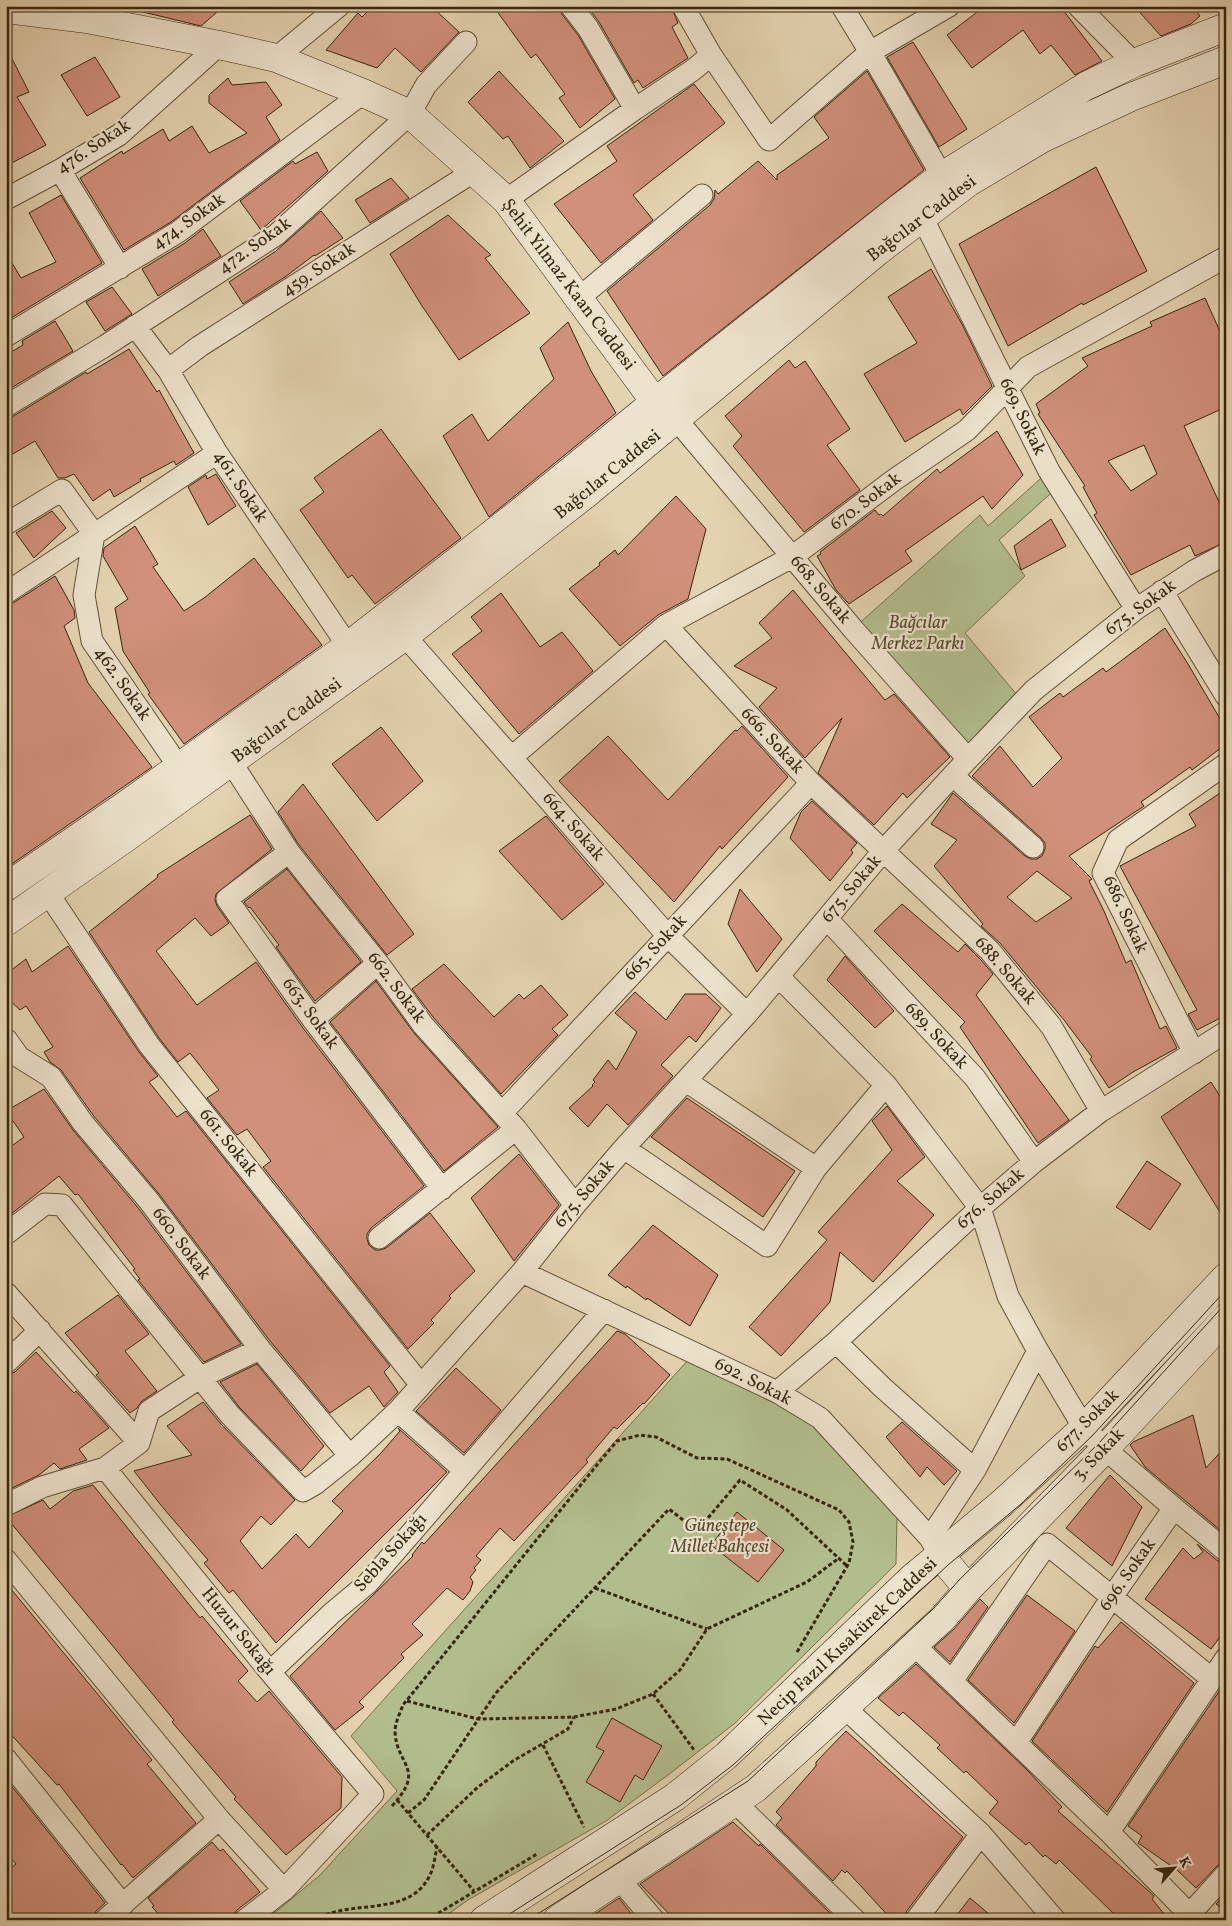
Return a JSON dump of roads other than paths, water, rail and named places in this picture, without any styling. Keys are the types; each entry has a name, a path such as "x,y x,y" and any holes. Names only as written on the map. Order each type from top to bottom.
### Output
{"main road":[{"name":"Şehit Yılmaz Kaan Caddesi","path":"6,10 96,13 276,58 363,92 410,114 472,172 506,200 655,402 676,419"},
{"name":"Bağcılar Caddesi","path":"6,887 179,767 348,646 516,516 655,402 942,176 1086,86 1134,63 1226,27"},
{"name":"Bağcılar Caddesi","path":"6,922 405,636 586,494 878,251 969,182 1043,138 1131,97 1226,60"},
{"name":"677. Sokak","path":"935,1546 1001,1504 1084,1428 1226,1277"},
{"name":"3. Sokak","path":"968,1588 1105,1449 1226,1318"},
{"name":"Necip Fazıl Kısakürek Caddesi","path":"484,1920 675,1797 702,1776 726,1756 880,1607 935,1546 968,1588"},
{"path":"557,1920 756,1788 941,1620 968,1588"}],"street":[{"path":"276,58 338,6"},
{"path":"571,6 588,28 635,109"},
{"path":"842,6 942,176"},
{"path":"690,9 711,55 769,140 870,52 949,6"},
{"path":"1078,6 1134,63"},
{"name":"472. Sokak","path":"6,406 106,346 276,235 410,114 426,85 466,42"},
{"name":"476. Sokak","path":"6,199 60,170 118,135 219,45"},
{"path":"506,200 693,70 711,55"},
{"name":"474. Sokak","path":"6,336 178,232 363,92"},
{"path":"60,170 120,268"},
{"name":"459. Sokak","path":"168,370 200,346 472,172"},
{"path":"579,298 702,194"},
{"name":"669. Sokak","path":"922,216 1049,471 1136,609"},
{"name":"670. Sokak","path":"512,758 666,626 792,557 894,480 967,430 1028,366 1226,257"},
{"name":"461. Sokak","path":"135,326 168,370 217,453 348,646"},
{"name":"668. Sokak","path":"676,419 792,557 968,759"},
{"path":"6,593 217,453"},
{"path":"6,524 62,490 94,534"},
{"name":"462. Sokak","path":"94,534 84,595 92,642 179,767"},
{"name":"675. Sokak","path":"202,1377 230,1415 303,1491 315,1484 350,1456 398,1411 522,1272 575,1205 624,1148 747,1014 884,850 1034,690 1136,609 1162,591 1226,554"},
{"path":"1162,591 1226,696"},
{"name":"666. Sokak","path":"666,626 811,783 884,850"},
{"name":"664. Sokak","path":"405,636 667,935 747,1014"},
{"name":"662. Sokak","path":"231,762 289,852 378,963 423,1024 516,1129 575,1205"},
{"name":"686. Sokak","path":"1194,1053 1103,873 1118,840 1226,764"},
{"path":"952,776 1033,847"},
{"name":"665. Sokak","path":"502,1113 811,783"},
{"name":"688. Sokak","path":"884,850 990,951 1051,1026 1102,1111"},
{"name":"663. Sokak","path":"289,852 227,899 313,1020 442,1188"},
{"name":"661. Sokak","path":"48,892 149,1045 421,1385"},
{"name":"689. Sokak","path":"827,920 975,1078 1034,1162"},
{"path":"313,1020 378,963"},
{"path":"779,977 886,1085 980,1208 1008,1296 1084,1428 1105,1449 1226,1550"},
{"name":"676. Sokak","path":"777,1392 836,1342 980,1208 1034,1162 1102,1111 1226,1032"},
{"name":"660. Sokak","path":"6,1040 13,1061 51,1077 83,1123 149,1201 260,1349 350,1456"},
{"path":"686,1081 816,1168"},
{"path":"624,1148 766,1246 816,1168 886,1085"},
{"path":"379,1238 516,1129"},
{"path":"6,1234 45,1204 62,1205 202,1377"},
{"name":"692. Sokak","path":"522,1272 777,1392 820,1418 935,1546"},
{"path":"6,1293 139,1444"},
{"name":"Sebla Sokağı","path":"270,1672 332,1612 368,1583 604,1310"},
{"path":"6,1362 40,1330"},
{"path":"836,1342 882,1387 975,1470"},
{"path":"6,1505 42,1487 105,1468 139,1444 149,1411 202,1377 260,1349"},
{"path":"935,1546 1038,1351"},
{"path":"398,1411 465,1471"},
{"name":"Huzur Sokağı","path":"105,1468 270,1672 373,1794 284,1890"},
{"name":"696. Sokak","path":"1016,1743 1112,1597 1174,1508"},
{"path":"952,1682 1047,1544 1212,1679"},
{"path":"6,1560 219,1819 284,1890 245,1920"},
{"path":"913,1644 1109,1832 1192,1917 1226,1874"},
{"path":"1109,1832 1226,1658"},
{"path":"845,1708 982,1834 1055,1920"},
{"path":"6,1759 123,1905"},
{"path":"735,1802 855,1920"},
{"path":"105,1920 219,1819"},
{"path":"916,1920 982,1834"},
{"path":"619,1879 654,1920"}],"tram line":[{"path":"500,1920 681,1805 733,1765 948,1565 1021,1504 1092,1436 1226,1290"},
{"path":"528,1920 748,1781 934,1608 960,1579 1099,1443 1226,1303"}],"park label":[{"name":"Bağcılar Merkez Parkı","path":"918,633"},
{"name":"Güneştepe Millet Bahçesi","path":"720,1536"}]}
